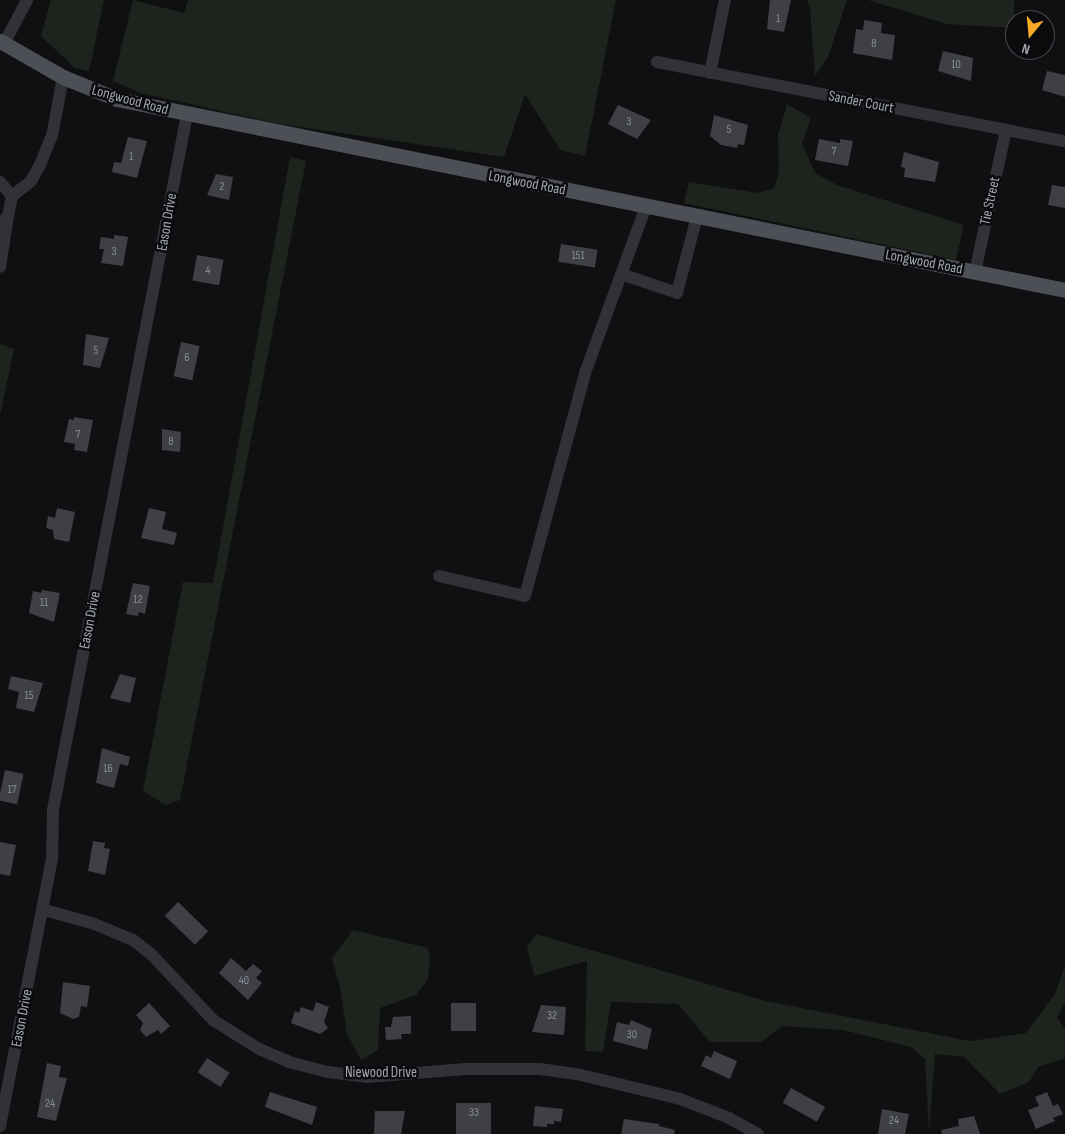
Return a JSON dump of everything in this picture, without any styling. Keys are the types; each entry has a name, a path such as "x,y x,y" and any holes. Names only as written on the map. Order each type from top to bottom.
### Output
{"main road":[{"name":"Longwood Road","path":"2,42 64,77 117,99 1065,290"}],"street":[{"path":"2,42 27,0"},
{"path":"710,73 725,0"},
{"name":"Sander Court","path":"657,62 1065,141"},
{"path":"0,267 4,220 12,196 31,181 40,164 52,136 64,77"},
{"name":"Eason Drive","path":"0,1126 44,910 52,859 54,810 187,114"},
{"name":"Tie Street","path":"975,272 1006,130"},
{"path":"0,182 12,196"},
{"path":"439,576 525,596 585,373 646,206"},
{"path":"621,274 677,292 697,216"},
{"name":"Niewood Drive","path":"44,910 92,923 133,940 152,955 213,1020 258,1049 289,1062 328,1072 367,1077 466,1069 540,1069 577,1074 680,1099 758,1134"}],"shaded area":[{"path":"51,0 104,0 89,71 75,68 41,36"},
{"path":"133,0 184,13 188,0 616,0 585,156 560,150 525,94 504,157 280,124 141,93 113,81"},
{"path":"807,0 847,0 828,57 815,76 810,8"},
{"path":"868,0 1014,0 1014,10 1005,10 1005,27 947,24"},
{"path":"787,104 811,118 802,143 815,173 837,185 964,225 956,260 684,203 689,182 758,193 774,188 779,172 778,135"},
{"path":"290,157 306,161 180,800 166,805 143,791 183,582 213,583"},
{"path":"0,344 14,349 0,416"},
{"path":"353,930 428,948 430,958 428,979 416,995 380,1008 378,1050 361,1060 347,1034 340,987 332,958"},
{"path":"536,934 766,1001 970,1041 1026,1033 1055,994 1065,966 1065,1002 1057,1017 1065,1029 1065,1058 1038,1067 1029,1082 1000,1094 964,1057 935,1054 929,1134 925,1059 911,1047 843,1030 782,1026 761,1042 710,1042 678,1004 611,1002 603,1052 585,1051 587,961 534,976 527,947"}],"building":[{"path":"770,0 791,0 784,32 767,29"},
{"path":"864,20 882,23 881,33 895,35 892,60 853,53 856,29 863,30"},
{"path":"943,51 973,58 971,81 938,71"},
{"path":"1047,71 1065,75 1065,97 1042,90"},
{"path":"618,105 651,120 637,139 608,124"},
{"path":"714,115 748,125 744,145 738,144 737,148 721,145 710,136"},
{"path":"128,137 147,141 137,178 112,172 114,162 121,163"},
{"path":"819,139 840,143 840,139 853,141 848,166 815,160"},
{"path":"904,152 939,162 935,182 904,177 905,168 901,167"},
{"path":"216,174 233,177 229,200 207,195"},
{"path":"1052,185 1065,187 1065,208 1048,205"},
{"path":"114,235 128,237 123,266 101,263 104,249 99,249 101,237 114,239"},
{"path":"561,244 598,250 595,268 558,262"},
{"path":"197,255 224,260 219,285 192,281"},
{"path":"86,334 109,338 100,368 83,365"},
{"path":"181,342 200,346 192,380 174,376"},
{"path":"74,417 93,420 87,452 74,450 75,444 64,442 69,419 74,420"},
{"path":"162,429 181,432 180,452 162,450"},
{"path":"57,508 75,512 69,542 54,539 53,530 46,528 48,516 55,518"},
{"path":"149,508 166,512 162,529 177,533 174,545 141,538"},
{"path":"133,583 150,586 145,614 139,612 138,616 126,614"},
{"path":"42,590 60,593 54,622 29,613 33,591 41,593"},
{"path":"120,674 136,678 130,703 110,698"},
{"path":"11,676 43,683 34,712 16,708 19,692 8,689"},
{"path":"102,748 130,757 128,766 120,764 114,788 96,783"},
{"path":"5,770 24,774 17,804 0,801"},
{"path":"93,841 105,843 104,848 110,849 105,875 88,871"},
{"path":"0,842 16,845 10,876 0,874"},
{"path":"178,902 208,931 195,945 165,916"},
{"path":"231,958 246,971 253,964 262,971 256,978 262,983 248,1000 219,973"},
{"path":"63,982 90,986 87,1007 81,1006 79,1017 73,1019 60,1013"},
{"path":"316,1002 329,1007 324,1022 328,1028 320,1034 291,1023 295,1011 299,1013 301,1007 313,1011"},
{"path":"149,1003 170,1026 161,1034 158,1030 146,1037 140,1030 143,1023 136,1015"},
{"path":"451,1003 476,1003 476,1031 451,1031"},
{"path":"541,1005 566,1007 564,1035 532,1032"},
{"path":"411,1016 411,1034 401,1034 402,1039 386,1040 385,1027 391,1027 393,1017"},
{"path":"631,1020 652,1029 647,1050 613,1041 617,1022 629,1025"},
{"path":"714,1051 737,1061 730,1079 701,1066 706,1055 711,1058"},
{"path":"207,1058 230,1073 220,1087 198,1072"},
{"path":"47,1063 61,1066 59,1077 67,1078 56,1121 37,1117"},
{"path":"791,1088 825,1107 817,1122 783,1103"},
{"path":"270,1092 317,1107 312,1125 265,1107"},
{"path":"1047,1092 1053,1106 1058,1104 1063,1114 1053,1118 1055,1121 1036,1129 1028,1110 1039,1106 1035,1097"},
{"path":"456,1103 491,1103 491,1134 456,1134"},
{"path":"535,1106 563,1109 561,1122 554,1121 554,1124 547,1124 547,1127 533,1126"},
{"path":"882,1109 909,1114 905,1134 878,1134"},
{"path":"375,1111 405,1111 401,1134 374,1134"},
{"path":"974,1116 980,1134 942,1134 941,1130 959,1126 958,1119"},
{"path":"624,1119 659,1124 659,1126 675,1130 674,1134 621,1134"}]}
